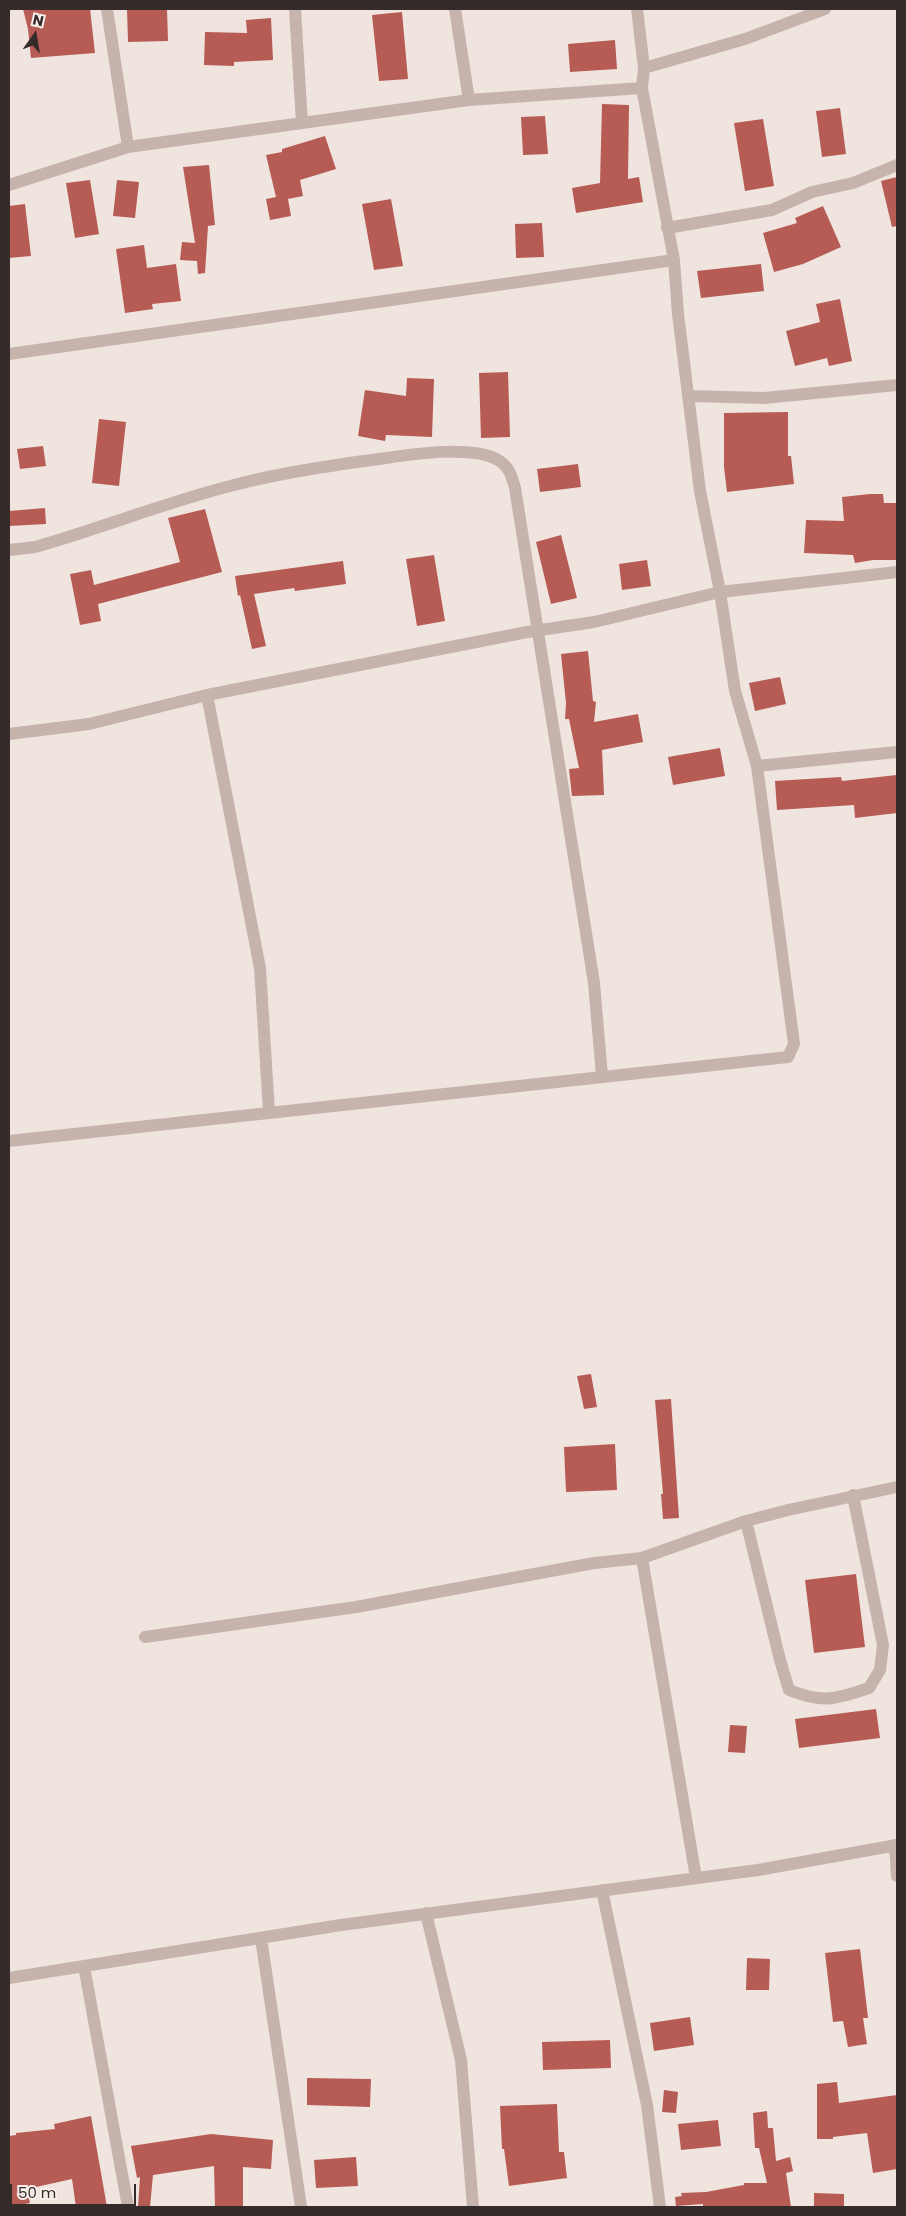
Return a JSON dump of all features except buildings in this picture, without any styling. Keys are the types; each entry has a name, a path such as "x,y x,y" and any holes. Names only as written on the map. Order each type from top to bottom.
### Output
{"street":[{"path":"107,9 128,147"},
{"path":"295,9 302,123"},
{"path":"455,9 470,100"},
{"path":"9,1140 788,1057 794,1044 757,766 735,692 720,592 700,491 678,314 674,260 642,88 644,68 637,9"},
{"path":"644,68 745,39 824,9"},
{"path":"9,184 128,147 470,100 642,88"},
{"path":"667,228 772,210 812,192 853,183 897,165"},
{"path":"9,354 674,260"},
{"path":"688,396 764,398 897,385"},
{"path":"9,550 35,547 232,485 291,472 420,453 460,452 484,455 498,460 510,471 516,488 594,983 602,1076"},
{"path":"9,734 89,724 207,695 538,630 594,622 720,592 897,572"},
{"path":"207,695 260,968 270,1112"},
{"path":"757,766 897,752"},
{"path":"145,1637 356,1608 594,1564 642,1558 746,1521 897,1487"},
{"path":"746,1521 789,1690 810,1698 836,1698 869,1688 880,1670 883,1645 854,1496"},
{"path":"642,1558 696,1878"},
{"path":"9,1978 426,1913 758,1870 896,1845 897,1876"},
{"path":"602,1890 647,2105 660,2207"},
{"path":"426,1913 461,2060 473,2207"},
{"path":"261,1938 301,2207"},
{"path":"84,1966 128,2207"}]}
